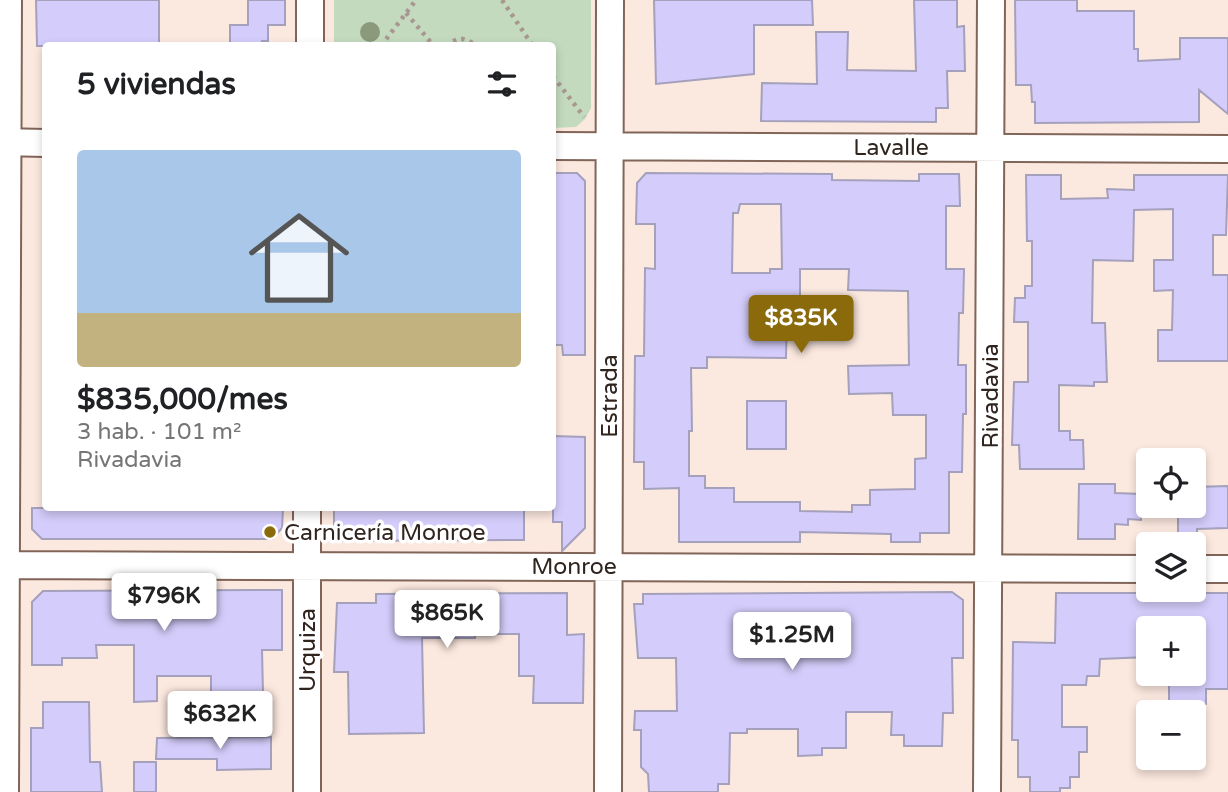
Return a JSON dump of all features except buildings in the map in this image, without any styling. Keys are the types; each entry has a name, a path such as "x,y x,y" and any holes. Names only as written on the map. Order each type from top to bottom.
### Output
{"street":[{"path":"5,792 2,565 4,142 8,0"},
{"path":"310,0 310,42"},
{"name":"Estrada","path":"608,792 610,0"},
{"name":"Rivadavia","path":"987,792 991,0"},
{"path":"4,142 42,143"},
{"name":"Lavalle","path":"556,146 1228,149"},
{"name":"Urquiza","path":"307,511 307,792"},
{"name":"Monroe","path":"2,565 608,565 1136,569"},
{"path":"1206,569 1228,569"}],"path":[{"path":"384,42 416,0"},
{"path":"502,0 530,42"},
{"path":"406,13 431,42"},
{"path":"451,42 462,37 470,42"},
{"path":"556,84 610,146"}],"green space":[{"path":"334,0 591,0 591,108 585,119 576,127 556,128 556,42 334,42"}],"place":[{"name":"Carnicería Monroe","path":"270,532"}]}
